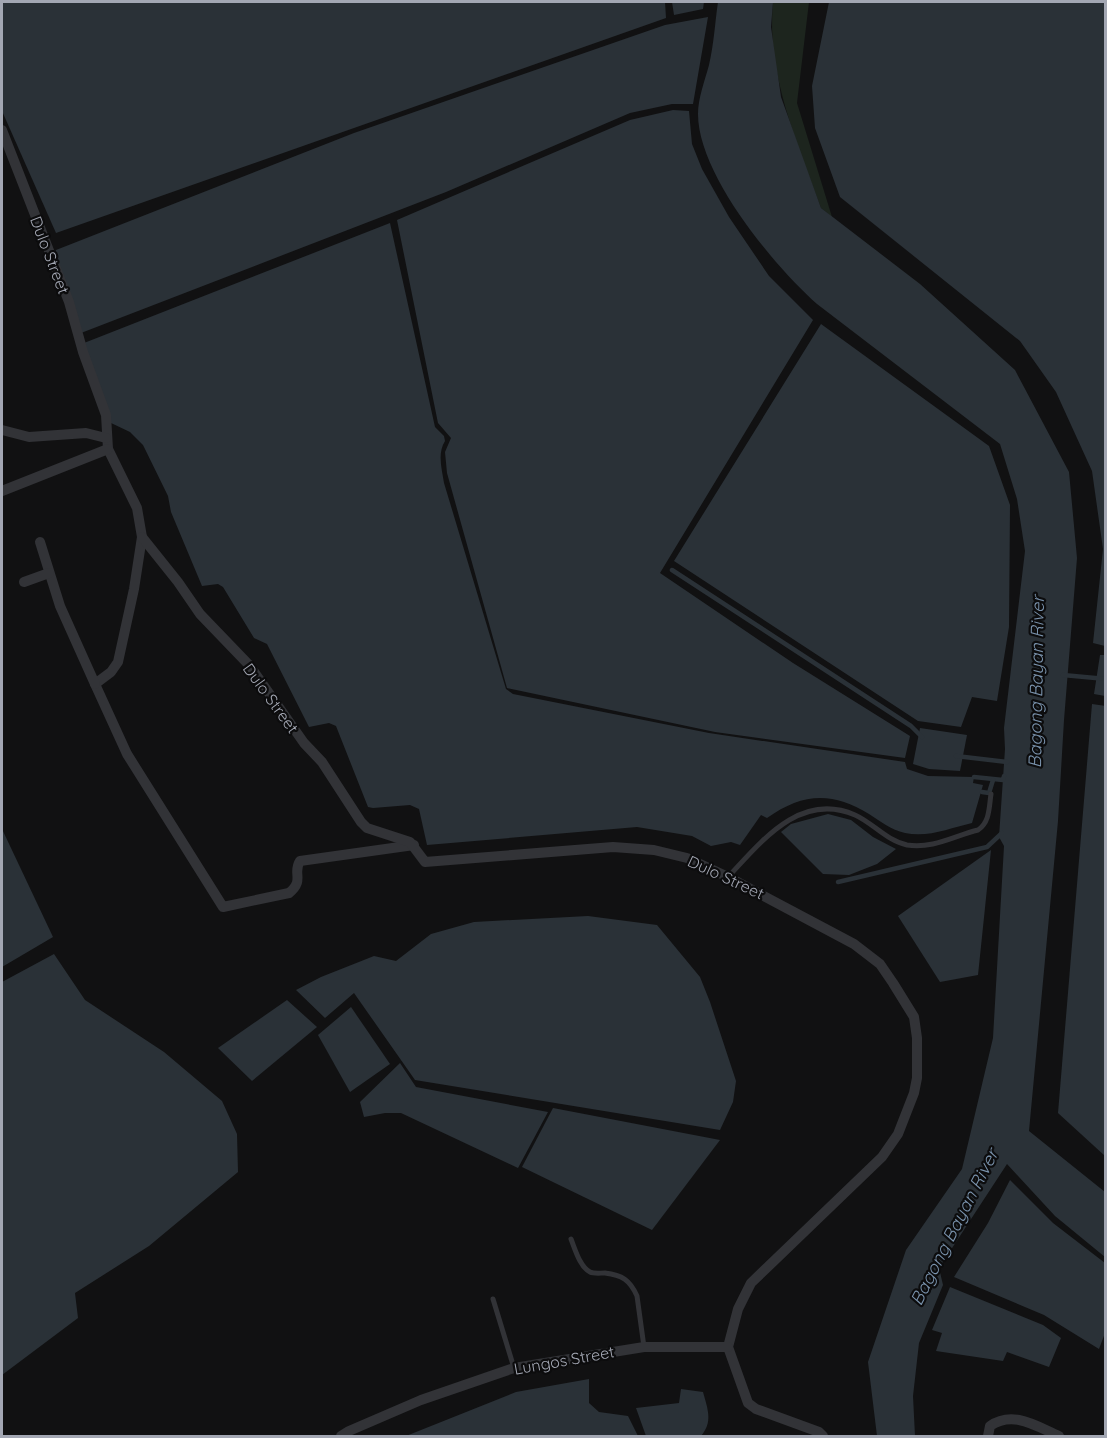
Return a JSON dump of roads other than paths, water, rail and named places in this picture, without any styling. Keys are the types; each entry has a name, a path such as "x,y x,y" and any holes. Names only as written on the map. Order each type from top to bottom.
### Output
{"street":[{"name":"Dulo Street","path":"2,130 69,302 83,352 106,415 107,443"},
{"path":"2,430 29,437 86,434 107,443 137,508 142,537 134,589 118,662 111,672 95,684"},
{"path":"2,491 107,443"},
{"name":"Dulo Street","path":"142,537 200,614 250,666 304,743 322,762 361,822 368,828 415,845 424,862 613,846 654,850 687,858 728,877 854,944 880,964 914,1017 918,1058 917,1078 914,1093 898,1134 882,1157 751,1283 738,1309 728,1347"},
{"path":"40,542 60,606 127,754 223,907 289,893 296,888 299,879 297,867 300,861 415,845"},
{"path":"24,582 50,573"},
{"name":"Lungos Street","path":"341,1437 421,1400 514,1368 644,1347 728,1347"},
{"path":"728,1347 748,1403 756,1409 819,1432 823,1437"},
{"path":"988,1435 990,1426 999,1420 1014,1418 1034,1424 1059,1437"}],"lane":[{"path":"728,877 757,844 791,818 823,810 842,811 864,820 890,838 902,843 934,845 984,826 987,821 991,794"},
{"path":"571,1239 584,1267 590,1272 626,1278 637,1296 644,1347"},
{"path":"493,1299 514,1368"}],"water":[{"path":"2,2 665,2 666,18 56,233 2,111"},
{"path":"672,2 704,2 703,9 674,15"},
{"name":"Bagong Bayan River","path":"718,2 773,2 771,27 781,97 821,208 920,284 1015,370 1069,472 1077,558 1058,821 1029,1131 1105,1192 1105,1257 1055,1216 1007,1164 939,1268 943,1285 919,1343 913,1396 915,1436 877,1436 868,1362 906,1250 962,1169 993,1038 1004,846 999,837 1005,749 1004,728 1025,551 1017,499 1000,444 817,304 760,243 724,190 710,164 701,138 698,114 700,95 711,57"},
{"path":"829,2 1105,2 1105,646 1093,643 1103,549 1092,471 1056,392 1020,341 840,197 815,128 812,86"},
{"path":"708,17 693,104 672,104 630,113 446,192 81,333 55,253 56,250 354,133 665,25"},
{"path":"673,110 689,111 692,144 702,169 729,217 769,276 813,320 660,573 793,663 910,736 905,758 715,732 507,688 447,473 445,452 451,438 438,423 397,220 630,120"},
{"path":"390,223 435,427 444,436 441,467 444,483 506,689 513,694 709,733 905,762 907,769 928,776 974,777 973,783 983,785 972,823 931,833 905,833 890,828 869,814 842,801 817,798 792,804 767,818 761,815 740,845 731,842 711,846 692,836 637,827 427,845 419,809 410,805 368,807 336,726 329,723 309,727 267,644 254,638 223,587 218,584 202,586 171,512 168,496 143,445 130,432 111,423 84,343"},
{"path":"821,324 989,446 1010,505 1009,627 997,701 972,697 961,727 918,721 674,561"},
{"path":"1100,655 1105,655 1105,696 1094,694"},
{"path":"1092,704 1106,706 1105,1156 1058,1113"},
{"path":"920,728 967,735 960,771 929,769 913,764"},
{"path":"828,814 851,820 873,837 896,849 877,864 849,875 823,874 781,832 791,824"},
{"path":"2,829 53,937 2,967"},
{"path":"991,850 978,975 940,982 898,916"},
{"path":"588,916 657,925 700,977 736,1081 733,1102 720,1130 415,1080 354,993 325,1018 296,990 321,977 374,956 396,961 431,934 474,922"},
{"path":"54,954 85,1000 164,1052 222,1101 237,1134 238,1172 149,1246 75,1293 78,1318 2,1375 2,982"},
{"path":"287,1000 317,1027 252,1081 218,1048"},
{"path":"351,1007 390,1064 350,1092 318,1035"},
{"path":"400,1063 416,1087 548,1112 518,1168 401,1113 364,1117 360,1102"},
{"path":"553,1108 720,1140 652,1230 522,1167"},
{"path":"1010,1180 1053,1223 1105,1263 1105,1333 1099,1349 1044,1315 954,1277 988,1223"},
{"path":"950,1287 1043,1325 1061,1338 1049,1367 1007,1352 1003,1361 936,1351 942,1333 932,1330"},
{"path":"589,1379 589,1403 599,1412 628,1416 638,1436 406,1436 516,1392"},
{"path":"681,1389 703,1392 708,1410 705,1431 701,1436 646,1436 636,1408 679,1403"}],"waterway":[{"path":"672,570 911,726 922,737"},
{"path":"1063,675 1106,679"},
{"path":"956,756 1007,762"},
{"path":"974,777 1003,780 1004,776"},
{"path":"982,792 989,793 993,780"},
{"path":"838,882 987,847 1002,833"}]}
